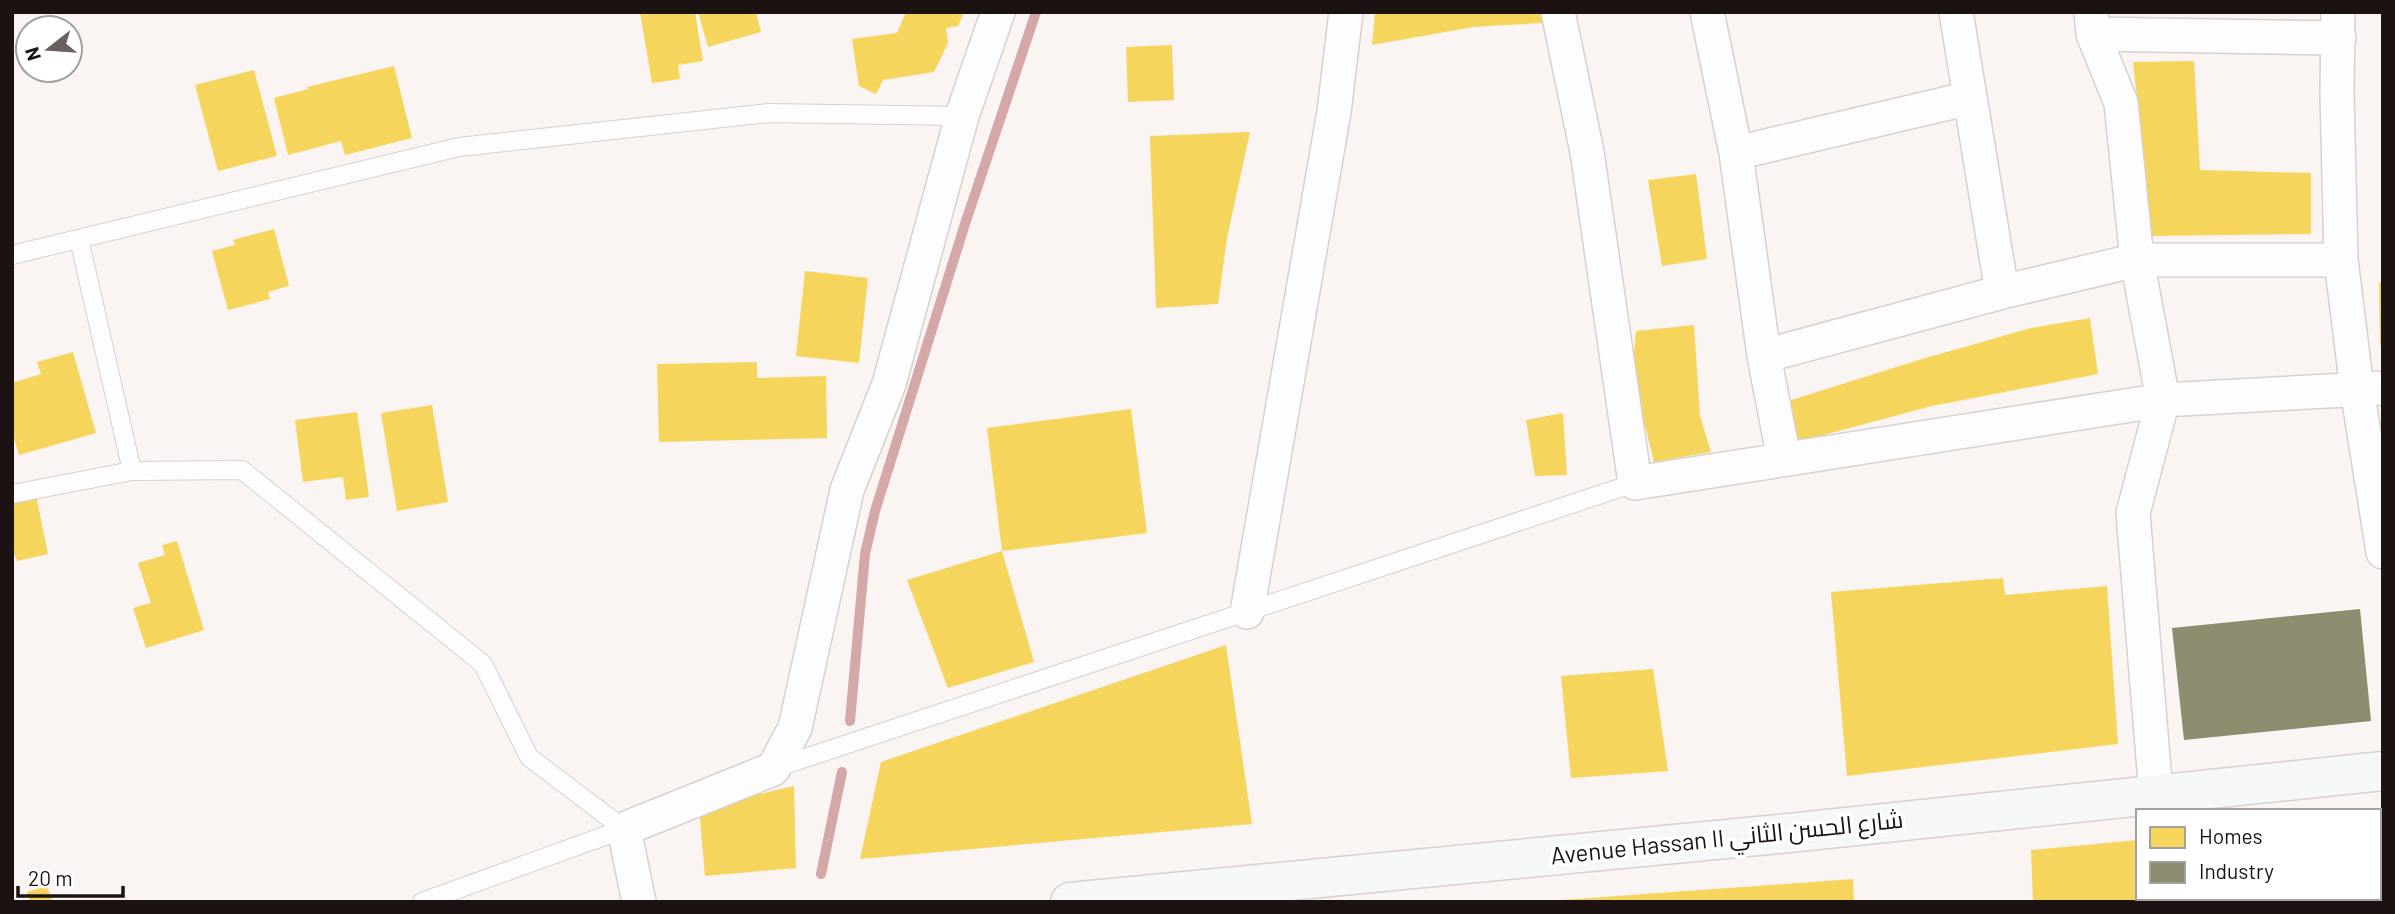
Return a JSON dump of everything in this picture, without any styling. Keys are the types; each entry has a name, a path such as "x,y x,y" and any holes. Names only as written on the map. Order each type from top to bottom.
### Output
{"street":[{"path":"639,902 624,829 773,769 794,727 847,490 888,384 962,116 998,12"},
{"path":"1247,612 1334,112 1346,12"},
{"path":"1558,12 1587,152 1635,482 2163,400 2370,388"},
{"path":"1707,12 1735,153 1764,356 1784,459"},
{"path":"1956,12 2002,292"},
{"path":"2156,795 2133,513 2163,400 2137,260 2121,103 2092,23 2338,25 2341,260 2370,388 2383,552"},
{"path":"1735,153 1970,98"},
{"path":"1764,356 2002,292 2137,260 2341,260"},
{"name":"Avenue Hassan II شارع الحسن الثاني","path":"1070,902 1315,884 2383,771"}],"lane":[{"path":"12,256 458,147 768,113 962,116"},
{"path":"79,239 132,471"},
{"path":"12,494 132,471 242,470 483,664 529,757 624,829"},
{"path":"773,769 1635,482"},
{"path":"422,902 624,829"}],"building: Homes":[{"path":"640,12 695,12 703,61 678,65 680,79 652,83"},
{"path":"698,12 756,12 761,32 708,47"},
{"path":"906,12 964,12 958,26 946,28 948,43 934,72 883,80 876,94 859,86 852,39 897,33"},
{"path":"1375,12 1540,12 1543,23 1473,27 1372,45"},
{"path":"1172,45 1174,100 1128,102 1126,47"},
{"path":"2194,61 2200,170 2311,173 2311,234 2148,236 2145,169 2133,62"},
{"path":"394,66 412,138 345,155 341,141 288,155 274,98 308,89 307,87"},
{"path":"254,70 277,156 218,171 195,85"},
{"path":"1250,132 1227,238 1218,304 1156,308 1150,136"},
{"path":"1696,174 1707,259 1662,266 1648,180"},
{"path":"274,229 289,286 268,292 270,299 228,310 212,251 235,245 233,240"},
{"path":"805,271 868,278 859,363 796,356"},
{"path":"2379,283 2383,283 2383,345 2380,345"},
{"path":"2090,318 2098,374 1932,406 1797,442 1785,402 2031,328"},
{"path":"1694,325 1700,416 1711,452 1654,462 1632,373 1636,331"},
{"path":"73,352 96,433 19,455 12,432 12,383 41,374 37,362"},
{"path":"757,362 757,378 826,376 827,438 659,442 657,364"},
{"path":"432,405 448,502 397,511 381,413"},
{"path":"1131,409 1147,533 1002,551 987,428"},
{"path":"357,412 369,497 346,500 343,477 303,482 295,420"},
{"path":"1563,413 1567,475 1535,476 1526,420"},
{"path":"36,495 48,554 17,561 15,555 12,555 12,500"},
{"path":"177,541 204,630 146,648 133,608 151,603 138,563 165,555 162,545"},
{"path":"1002,551 1034,662 948,688 907,580"},
{"path":"2003,578 2005,595 2107,586 2118,744 1847,776 1831,592"},
{"path":"1226,645 1252,824 860,859 881,762"},
{"path":"1653,669 1668,771 1571,778 1561,676"},
{"path":"794,786 796,868 705,876 699,808"},
{"path":"2383,816 2383,902 2033,902 2031,850 2136,840 2136,900 2381,900"},
{"path":"1853,879 1854,902 1563,902 1563,900"},
{"path":"47,886 53,902 30,902 27,892"}],"building: Industry":[{"path":"2360,609 2371,721 2184,740 2172,628"}],"waterway":[{"path":"850,721 865,554 875,511 965,224 1036,12"},
{"path":"821,874 842,772"}]}
